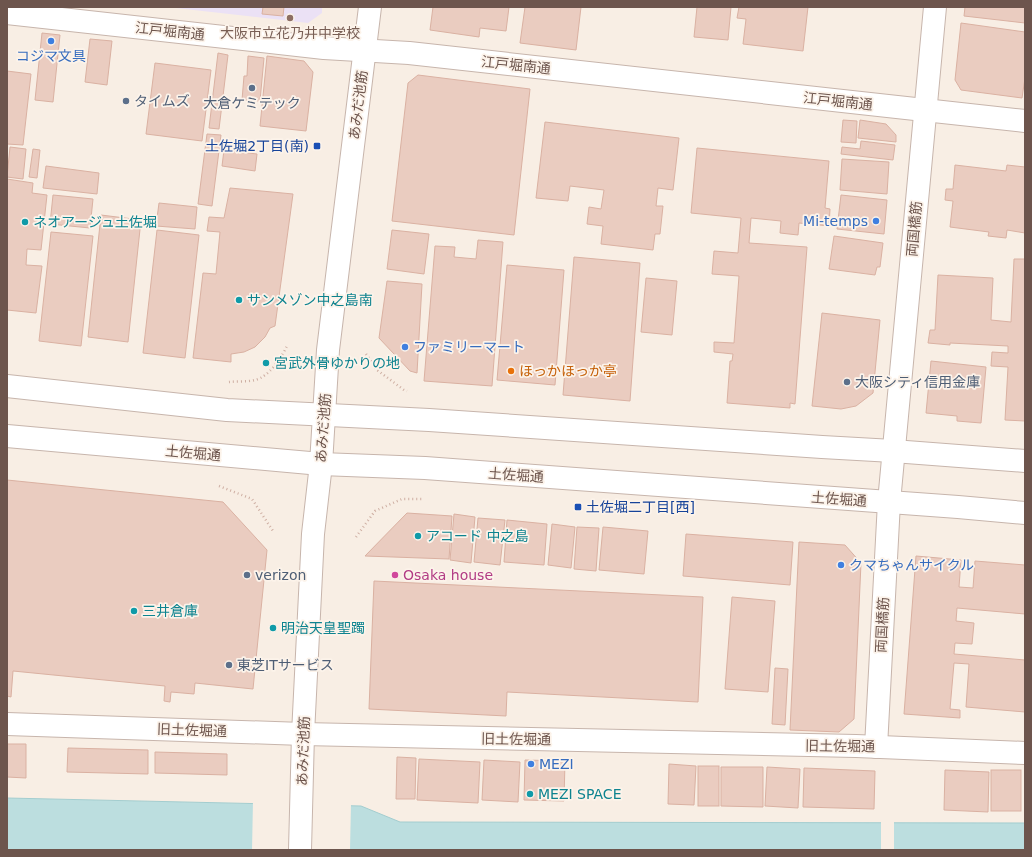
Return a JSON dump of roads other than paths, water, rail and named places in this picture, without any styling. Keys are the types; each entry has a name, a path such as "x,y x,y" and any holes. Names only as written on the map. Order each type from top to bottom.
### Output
{"street":[{"name":"あみだ池筋","path":"300,850 303,734 313,534 321,464 328,350 370,7"},
{"name":"両国橋筋","path":"876,747 893,451 936,7"},
{"name":"江戸堀南通","path":"7,13 316,47 409,52 1025,121"},
{"path":"7,386 227,410 429,420 1025,461"},
{"name":"土佐堀通","path":"7,436 321,464 425,468 1025,513"},
{"name":"旧土佐堀通","path":"7,724 303,734 876,747 1025,753"}],"water":[{"path":"7,798 361,806 400,822 1025,823 1025,850 7,850"}],"place":[{"name":"大阪市立花乃井中学校","path":"290,18"},
{"name":"コジマ文具","path":"51,41"},
{"name":"大倉ケミテック","path":"252,88"},
{"name":"タイムズ","path":"126,101"},
{"name":"土佐堀2丁目(南)","path":"317,146"},
{"name":"Mi-temps","path":"876,221"},
{"name":"ネオアージュ土佐堀","path":"25,222"},
{"name":"サンメゾン中之島南","path":"239,300"},
{"name":"ファミリーマート","path":"405,347"},
{"name":"宮武外骨ゆかりの地","path":"266,363"},
{"name":"ほっかほっか亭","path":"511,371"},
{"name":"大阪シティ信用金庫","path":"847,382"},
{"name":"土佐堀二丁目[西]","path":"578,507"},
{"name":"アコード 中之島","path":"418,536"},
{"name":"クマちゃんサイクル","path":"841,565"},
{"name":"verizon","path":"247,575"},
{"name":"Osaka house","path":"395,575"},
{"name":"三井倉庫","path":"134,611"},
{"name":"明治天皇聖躅","path":"273,628"},
{"name":"東芝ITサービス","path":"229,665"},
{"name":"MEZI","path":"531,764"},
{"name":"MEZI SPACE","path":"530,794"}]}
